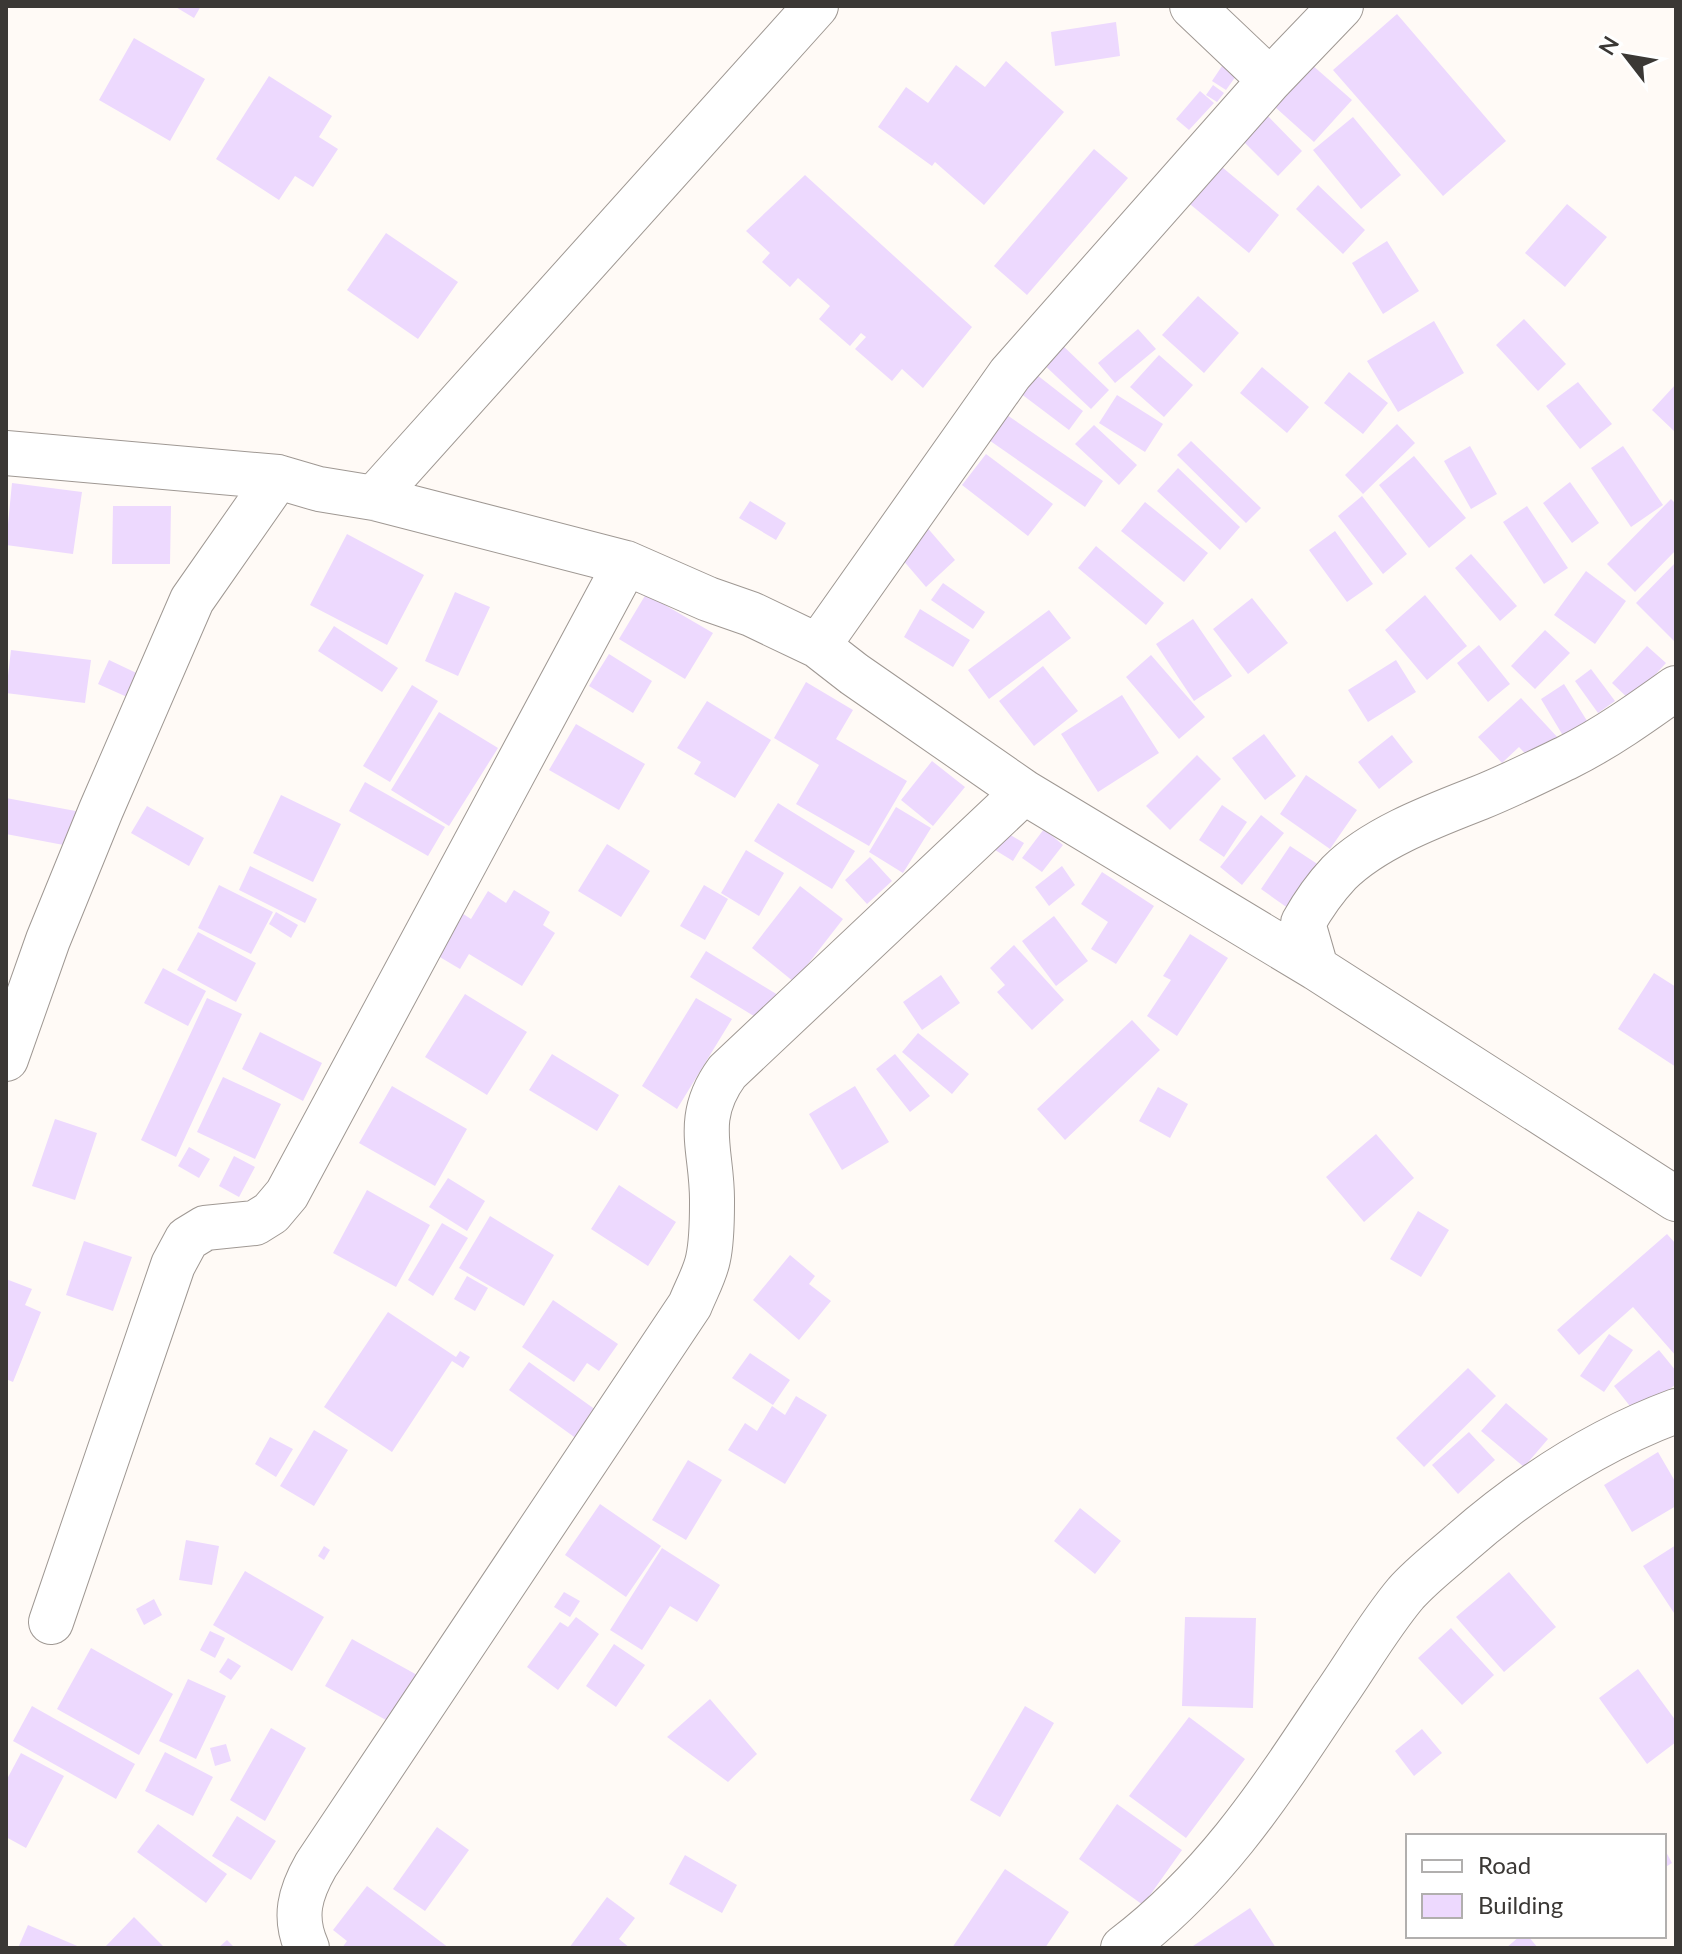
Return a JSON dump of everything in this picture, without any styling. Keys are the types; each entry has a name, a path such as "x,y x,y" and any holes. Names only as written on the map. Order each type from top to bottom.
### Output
{"street":[{"path":"374,498 816,6"},
{"path":"1192,6 1270,80"},
{"path":"818,646 1010,374 1270,80 1341,6"},
{"path":"6,453 278,477 319,489 374,498 626,563 751,614 818,646 1024,792 1316,968 1676,1199"},
{"path":"6,1059 48,940 192,600 278,477"},
{"path":"51,1622 173,1265 187,1239 205,1228 255,1223 271,1213 287,1194 626,563"},
{"path":"1316,968 1303,923 1313,906 1351,864 1438,814 1570,756 1623,726 1676,688"},
{"path":"307,1948 301,1935 298,1911 302,1890 316,1865 690,1305 708,1260 712,1199 706,1140 707,1110 715,1089 727,1072 1024,792"},
{"path":"1123,1948 1153,1925 1195,1885 1238,1837 1406,1593 1505,1505 1571,1460 1634,1426 1676,1411"}],"building":[{"path":"174,6 201,6 194,18"},
{"path":"1397,14 1506,141 1443,196 1333,70"},
{"path":"1116,22 1120,56 1055,66 1051,32"},
{"path":"134,38 205,79 170,141 99,100"},
{"path":"1303,57 1352,100 1314,142 1266,99"},
{"path":"1006,61 1064,112 984,205 935,162 932,166 878,127 906,87 928,103 956,65 985,87"},
{"path":"1222,66 1236,76 1226,90 1212,81"},
{"path":"269,76 332,116 319,137 338,149 313,187 295,176 279,200 216,159"},
{"path":"1213,85 1224,93 1217,102 1206,95"},
{"path":"1200,91 1214,103 1189,130 1176,119"},
{"path":"1265,113 1302,151 1278,176 1240,138"},
{"path":"1353,117 1401,175 1361,209 1313,150"},
{"path":"1094,149 1128,178 1027,295 994,266"},
{"path":"1216,162 1279,215 1249,253 1185,200"},
{"path":"805,175 972,327 923,388 902,369 892,381 855,349 866,337 861,333 850,346 819,319 830,306 798,278 790,287 762,262 770,253 746,231"},
{"path":"1318,185 1365,230 1343,254 1296,209"},
{"path":"1567,204 1607,237 1565,287 1525,253"},
{"path":"386,233 458,282 418,339 347,290"},
{"path":"1387,241 1419,291 1383,314 1352,263"},
{"path":"1198,296 1239,333 1204,373 1162,335"},
{"path":"1524,319 1566,364 1538,391 1496,345"},
{"path":"1434,321 1464,373 1398,412 1367,361"},
{"path":"1138,329 1156,349 1115,383 1098,363"},
{"path":"1059,342 1109,390 1091,409 1040,361"},
{"path":"1159,355 1193,385 1164,417 1130,387"},
{"path":"1023,364 1083,411 1069,430 1008,384"},
{"path":"1262,367 1309,407 1287,433 1240,393"},
{"path":"1349,372 1388,403 1363,434 1324,403"},
{"path":"1578,382 1612,424 1580,449 1546,406"},
{"path":"1676,384 1676,430 1674,431 1652,410"},
{"path":"1117,395 1163,424 1145,452 1099,423"},
{"path":"1004,413 1103,481 1085,507 986,438"},
{"path":"1397,424 1415,443 1363,494 1345,475"},
{"path":"1094,425 1137,465 1119,485 1075,444"},
{"path":"1191,441 1261,508 1246,523 1177,455"},
{"path":"1470,446 1497,494 1471,509 1444,461"},
{"path":"1623,446 1663,505 1631,527 1591,468"},
{"path":"986,454 1053,504 1028,536 962,485"},
{"path":"1414,456 1466,518 1429,548 1379,485"},
{"path":"1178,468 1240,527 1220,550 1157,491"},
{"path":"1570,482 1599,523 1572,543 1543,503"},
{"path":"12,483 82,492 73,554 6,545"},
{"path":"1362,496 1407,554 1383,574 1338,516"},
{"path":"1671,499 1676,504 1676,550 1635,592 1607,564"},
{"path":"750,501 786,523 776,540 739,518"},
{"path":"1145,502 1208,553 1184,582 1121,531"},
{"path":"113,506 171,506 170,564 112,564"},
{"path":"1527,506 1568,568 1544,584 1503,522"},
{"path":"925,525 955,560 926,587 896,552"},
{"path":"1335,531 1373,584 1347,602 1309,550"},
{"path":"347,534 424,575 387,645 310,605"},
{"path":"1096,546 1164,603 1146,625 1078,568"},
{"path":"1471,554 1517,606 1500,621 1455,568"},
{"path":"1676,562 1676,643 1636,603"},
{"path":"1586,571 1626,601 1595,644 1554,615"},
{"path":"943,583 985,612 973,629 931,600"},
{"path":"455,592 490,607 458,676 425,661"},
{"path":"646,594 713,633 685,679 619,639"},
{"path":"1425,595 1467,646 1427,680 1385,630"},
{"path":"1252,598 1288,643 1248,674 1213,629"},
{"path":"920,609 970,640 953,667 904,637"},
{"path":"1049,610 1071,638 989,699 968,670"},
{"path":"1193,619 1232,676 1194,701 1156,644"},
{"path":"334,626 398,668 382,692 318,651"},
{"path":"1545,630 1570,653 1535,689 1511,666"},
{"path":"1479,645 1510,684 1488,702 1457,663"},
{"path":"1647,646 1666,663 1631,701 1612,683"},
{"path":"11,650 91,660 85,703 6,693"},
{"path":"609,654 652,681 633,713 589,686"},
{"path":"1151,655 1205,717 1179,739 1126,677"},
{"path":"109,660 147,678 136,701 98,684"},
{"path":"1396,660 1416,692 1368,722 1348,690"},
{"path":"1043,666 1078,711 1034,746 999,701"},
{"path":"1591,669 1615,701 1598,713 1575,681"},
{"path":"806,682 853,710 836,739 907,781 869,846 796,804 819,765 774,738"},
{"path":"1564,684 1589,724 1565,739 1541,699"},
{"path":"412,685 438,701 390,782 363,766"},
{"path":"1122,695 1159,753 1098,792 1061,734"},
{"path":"1521,698 1560,740 1535,764 1519,747 1502,763 1478,737"},
{"path":"707,701 771,740 735,798 694,774 701,762 677,748"},
{"path":"439,712 498,748 449,826 391,790"},
{"path":"576,724 645,764 619,810 549,770"},
{"path":"1264,734 1296,776 1265,800 1232,758"},
{"path":"1392,735 1413,762 1379,789 1358,762"},
{"path":"1197,755 1221,779 1170,830 1146,806"},
{"path":"932,761 965,787 933,826 901,800"},
{"path":"1306,775 1357,810 1330,849 1280,814"},
{"path":"365,782 445,827 428,856 349,811"},
{"path":"281,795 341,824 313,882 253,853"},
{"path":"6,798 81,812 74,847 6,834"},
{"path":"778,803 855,851 832,889 754,841"},
{"path":"1222,805 1247,822 1224,857 1199,840"},
{"path":"147,806 204,838 189,866 131,833"},
{"path":"896,807 931,828 903,873 869,852"},
{"path":"975,814 1024,843 1013,861 964,831"},
{"path":"1261,815 1284,833 1242,885 1220,867"},
{"path":"1044,829 1063,845 1042,872 1022,858"},
{"path":"607,844 650,871 621,917 578,891"},
{"path":"1290,846 1322,867 1292,911 1261,889"},
{"path":"746,850 784,873 759,916 721,893"},
{"path":"870,857 892,881 867,904 845,880"},
{"path":"250,866 317,899 305,923 239,890"},
{"path":"1062,866 1075,885 1049,906 1035,887"},
{"path":"1102,872 1154,906 1116,964 1091,949 1108,922 1081,904"},
{"path":"219,885 273,912 251,954 198,928"},
{"path":"704,885 728,899 705,940 680,926"},
{"path":"800,886 843,919 794,982 752,948"},
{"path":"514,890 550,912 543,925 555,933 522,986 469,954 460,969 433,953 457,910 471,919 488,891 506,903"},
{"path":"276,912 298,925 291,938 269,924"},
{"path":"1054,916 1088,961 1056,986 1022,941"},
{"path":"198,932 256,963 236,1002 177,970"},
{"path":"1190,934 1228,958 1177,1036 1147,1016 1171,980 1163,976"},
{"path":"1014,945 1064,1000 1032,1030 997,992 1005,985 990,968"},
{"path":"706,951 778,995 762,1021 690,977"},
{"path":"163,968 206,991 188,1026 144,1003"},
{"path":"1654,973 1676,987 1676,1067 1618,1029"},
{"path":"941,975 960,1003 922,1030 903,1002"},
{"path":"465,994 527,1032 487,1095 425,1057"},
{"path":"207,998 242,1014 176,1157 141,1140"},
{"path":"696,998 732,1019 677,1109 642,1086"},
{"path":"1132,1020 1160,1050 1065,1140 1037,1109"},
{"path":"260,1032 322,1063 303,1101 242,1069"},
{"path":"918,1033 969,1074 952,1094 902,1052"},
{"path":"552,1054 619,1095 597,1131 529,1090"},
{"path":"895,1054 930,1096 910,1112 876,1069"},
{"path":"223,1077 281,1104 255,1159 197,1132"},
{"path":"392,1086 467,1129 435,1186 359,1143"},
{"path":"855,1086 889,1142 842,1170 809,1114"},
{"path":"1158,1087 1188,1104 1170,1138 1139,1121"},
{"path":"55,1119 97,1133 75,1200 32,1186"},
{"path":"1376,1134 1414,1178 1364,1222 1326,1177"},
{"path":"189,1147 210,1159 199,1178 178,1166"},
{"path":"234,1156 255,1167 239,1197 219,1186"},
{"path":"448,1178 485,1201 467,1231 429,1207"},
{"path":"619,1185 676,1222 648,1266 591,1229"},
{"path":"367,1190 430,1225 396,1287 333,1253"},
{"path":"1418,1211 1449,1230 1421,1277 1390,1259"},
{"path":"490,1216 554,1255 524,1306 459,1268"},
{"path":"442,1223 468,1238 433,1296 408,1280"},
{"path":"1667,1234 1676,1244 1676,1356 1633,1307 1579,1355 1557,1330"},
{"path":"84,1241 132,1257 113,1311 66,1295"},
{"path":"790,1255 815,1276 809,1284 831,1301 799,1340 753,1300"},
{"path":"467,1276 488,1288 475,1311 454,1299"},
{"path":"6,1279 32,1289 25,1305 41,1312 13,1382 6,1379"},
{"path":"553,1300 618,1344 599,1371 587,1363 574,1382 522,1347"},
{"path":"388,1312 456,1357 460,1351 470,1357 463,1368 452,1361 392,1452 324,1407"},
{"path":"1609,1334 1633,1350 1604,1392 1580,1376"},
{"path":"1659,1350 1676,1371 1676,1384 1637,1415 1614,1386"},
{"path":"750,1353 790,1380 773,1405 732,1378"},
{"path":"529,1362 621,1428 602,1457 509,1390"},
{"path":"1468,1368 1496,1396 1424,1467 1396,1438"},
{"path":"796,1396 827,1415 785,1484 728,1450 745,1423 757,1431 772,1406 785,1415"},
{"path":"1506,1403 1548,1439 1524,1467 1481,1431"},
{"path":"314,1430 348,1450 314,1506 280,1486"},
{"path":"1469,1432 1495,1460 1458,1494 1432,1465"},
{"path":"270,1437 293,1449 276,1477 255,1464"},
{"path":"1658,1452 1676,1483 1676,1506 1632,1532 1604,1485"},
{"path":"688,1460 722,1480 686,1540 652,1520"},
{"path":"600,1504 661,1546 626,1597 565,1555"},
{"path":"1080,1508 1121,1541 1095,1574 1054,1541"},
{"path":"186,1540 219,1546 212,1585 179,1580"},
{"path":"1676,1545 1676,1616 1643,1566"},
{"path":"324,1546 330,1550 324,1560 318,1556"},
{"path":"662,1548 720,1585 697,1622 670,1606 642,1650 610,1630"},
{"path":"245,1571 324,1617 292,1671 213,1625"},
{"path":"1509,1572 1556,1627 1504,1672 1456,1617"},
{"path":"564,1592 580,1601 570,1617 554,1607"},
{"path":"154,1599 162,1615 144,1625 136,1609"},
{"path":"576,1617 599,1634 558,1690 527,1667 560,1622 568,1627"},
{"path":"1185,1617 1256,1618 1253,1708 1182,1706"},
{"path":"1451,1628 1494,1675 1462,1705 1418,1658"},
{"path":"210,1631 225,1638 215,1658 200,1650"},
{"path":"352,1639 428,1681 402,1729 325,1686"},
{"path":"614,1644 645,1665 616,1707 586,1686"},
{"path":"91,1648 173,1694 139,1755 57,1709"},
{"path":"228,1658 241,1666 231,1680 219,1672"},
{"path":"1638,1669 1676,1721 1676,1742 1647,1764 1599,1698"},
{"path":"188,1679 226,1696 196,1759 159,1741"},
{"path":"710,1699 757,1754 728,1782 667,1737"},
{"path":"32,1706 135,1764 116,1799 13,1741"},
{"path":"1025,1706 1054,1723 1000,1817 970,1800"},
{"path":"1189,1717 1245,1759 1186,1838 1129,1796"},
{"path":"271,1728 306,1748 265,1821 230,1800"},
{"path":"1422,1729 1442,1753 1414,1776 1395,1751"},
{"path":"226,1744 231,1761 215,1766 210,1748"},
{"path":"165,1752 213,1777 193,1816 145,1791"},
{"path":"21,1753 64,1776 26,1848 6,1837 6,1781"},
{"path":"1117,1804 1182,1850 1143,1905 1079,1859"},
{"path":"237,1816 276,1841 251,1880 212,1856"},
{"path":"158,1824 227,1874 206,1903 137,1852"},
{"path":"437,1827 469,1850 425,1911 393,1889"},
{"path":"1666,1852 1672,1863 1666,1867"},
{"path":"685,1855 737,1885 722,1913 669,1884"},
{"path":"1005,1869 1069,1912 1045,1948 952,1948"},
{"path":"367,1886 449,1948 342,1948 347,1941 333,1930"},
{"path":"607,1897 635,1918 619,1939 630,1948 569,1948"},
{"path":"1250,1908 1276,1948 1190,1948"},
{"path":"134,1917 165,1948 104,1948"},
{"path":"28,1925 82,1948 18,1948"},
{"path":"1518,1938 1530,1938 1538,1948 1506,1948"},
{"path":"227,1940 235,1948 218,1948"}]}
